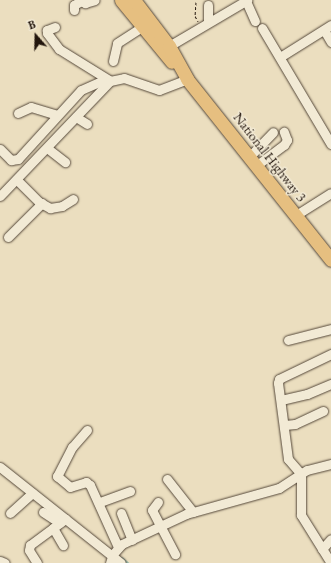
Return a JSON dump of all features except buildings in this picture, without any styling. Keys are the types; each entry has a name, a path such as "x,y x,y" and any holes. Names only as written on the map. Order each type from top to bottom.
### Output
{"highway":[{"path":"121,0 142,27 185,76"},
{"path":"134,0 169,46 185,76"},
{"name":"National Highway 3","path":"185,76 254,160 331,260"}],"street":[{"path":"74,10 74,5 80,0 88,3 95,0"},
{"path":"169,46 244,1 258,25 280,57 331,144"},
{"path":"205,24 208,5"},
{"path":"55,27 47,30 47,33 59,49 108,80"},
{"path":"113,61 117,43 142,27"},
{"path":"280,57 327,27 331,42"},
{"path":"0,148 11,160 16,161 47,130 57,115 86,86 108,80 124,78 159,90 185,76"},
{"path":"0,196 76,117 108,80"},
{"path":"18,113 31,107 57,115"},
{"path":"76,117 87,124"},
{"path":"254,160 273,132"},
{"path":"254,160 284,145 287,140 284,132"},
{"path":"47,148 65,162"},
{"path":"17,180 42,203 56,208 72,199"},
{"path":"296,215 331,193"},
{"path":"8,237 42,203"},
{"path":"288,340 331,329"},
{"path":"329,561 301,515 300,474 288,459 279,380 331,354"},
{"path":"281,400 307,394 331,384"},
{"path":"285,425 302,421 323,411"},
{"path":"87,430 72,447 57,476 70,487 86,482 100,502 114,554"},
{"path":"114,554 132,540 193,512 279,488 311,468 331,464"},
{"path":"0,468 32,493 60,523 63,545"},
{"path":"167,479 193,512"},
{"path":"100,502 130,491"},
{"path":"10,513 32,493"},
{"path":"158,502 152,510 175,554"},
{"path":"44,512 60,523 114,554 121,563"},
{"path":"121,513 132,540"},
{"path":"37,563 29,550 30,544 60,523"},
{"path":"322,548 331,539"},
{"path":"0,561 5,563"}],"path":[{"path":"196,2 195,16 205,24"}],"waterway":[{"path":"122,558 128,563"}]}
